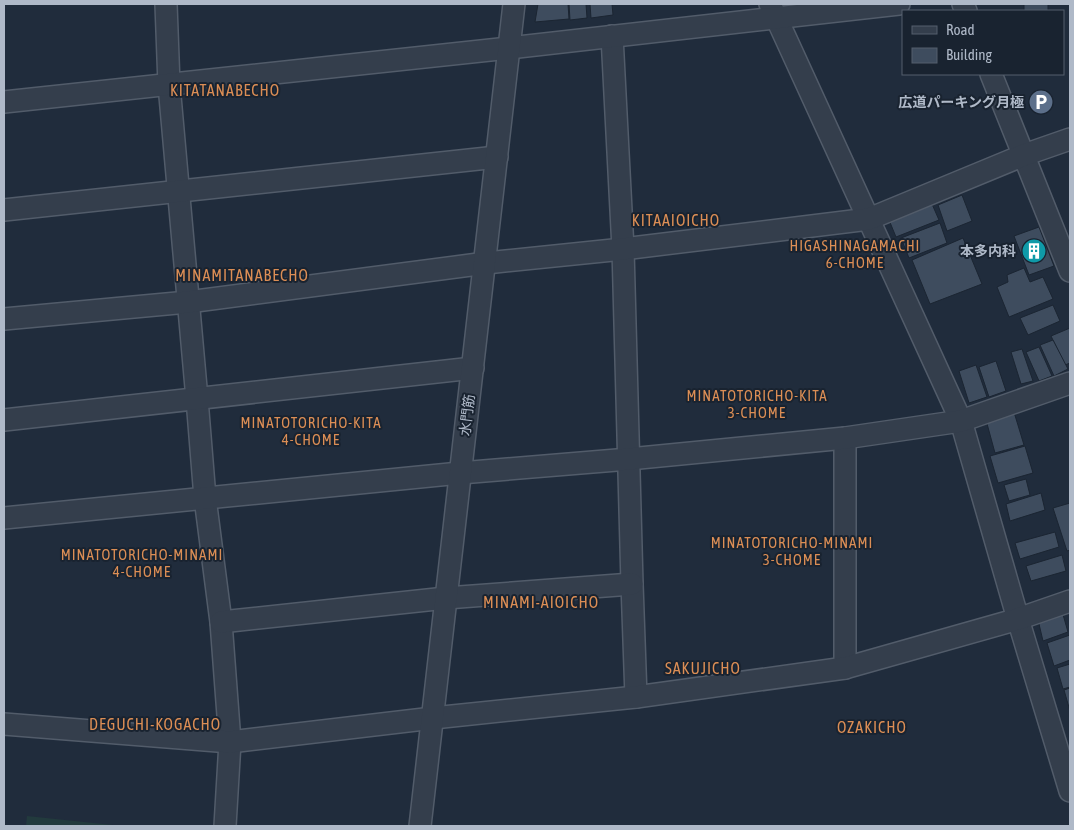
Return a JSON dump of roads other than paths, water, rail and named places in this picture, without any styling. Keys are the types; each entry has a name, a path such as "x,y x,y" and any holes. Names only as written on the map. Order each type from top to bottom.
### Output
{"street":[{"path":"166,4 170,85 188,302 205,498 221,622 230,742 225,826"},
{"name":"水門筋","path":"420,826 486,263 514,4"},
{"path":"4,102 612,36 773,10 899,4"},
{"path":"773,10 962,421 1018,619 1070,791"},
{"path":"612,36 623,249 636,696"},
{"path":"991,75 1070,270"},
{"path":"4,319 188,302 486,263 623,249 870,219 1024,155 1070,139"},
{"path":"4,210 498,157"},
{"path":"4,420 473,368"},
{"path":"4,518 460,473 845,438 962,421 1070,383"},
{"path":"845,438 845,668"},
{"path":"221,622 446,598 632,584"},
{"path":"4,724 230,742 636,696 845,668 1018,619 1070,601"}],"place":[{"name":"広道パーキング月極","path":"1041,102"},
{"name":"本多内科","path":"1034,251"}],"district":[{"name":"KITATANABECHO","path":"225,90"},
{"name":"KITAAIOICHO","path":"676,220"},
{"name":"HIGASHINAGAMACHI 6-CHOME","path":"855,254"},
{"name":"MINAMITANABECHO","path":"242,275"},
{"name":"MINATOTORICHO-KITA 3-CHOME","path":"757,404"},
{"name":"MINATOTORICHO-KITA 4-CHOME","path":"311,430"},
{"name":"MINATOTORICHO-MINAMI 3-CHOME","path":"792,550"},
{"name":"MINATOTORICHO-MINAMI 4-CHOME","path":"142,562"},
{"name":"MINAMI-AIOICHO","path":"541,602"},
{"name":"SAKUJICHO","path":"703,668"},
{"name":"DEGUCHI-KOGACHO","path":"155,724"},
{"name":"OZAKICHO","path":"872,727"}]}
